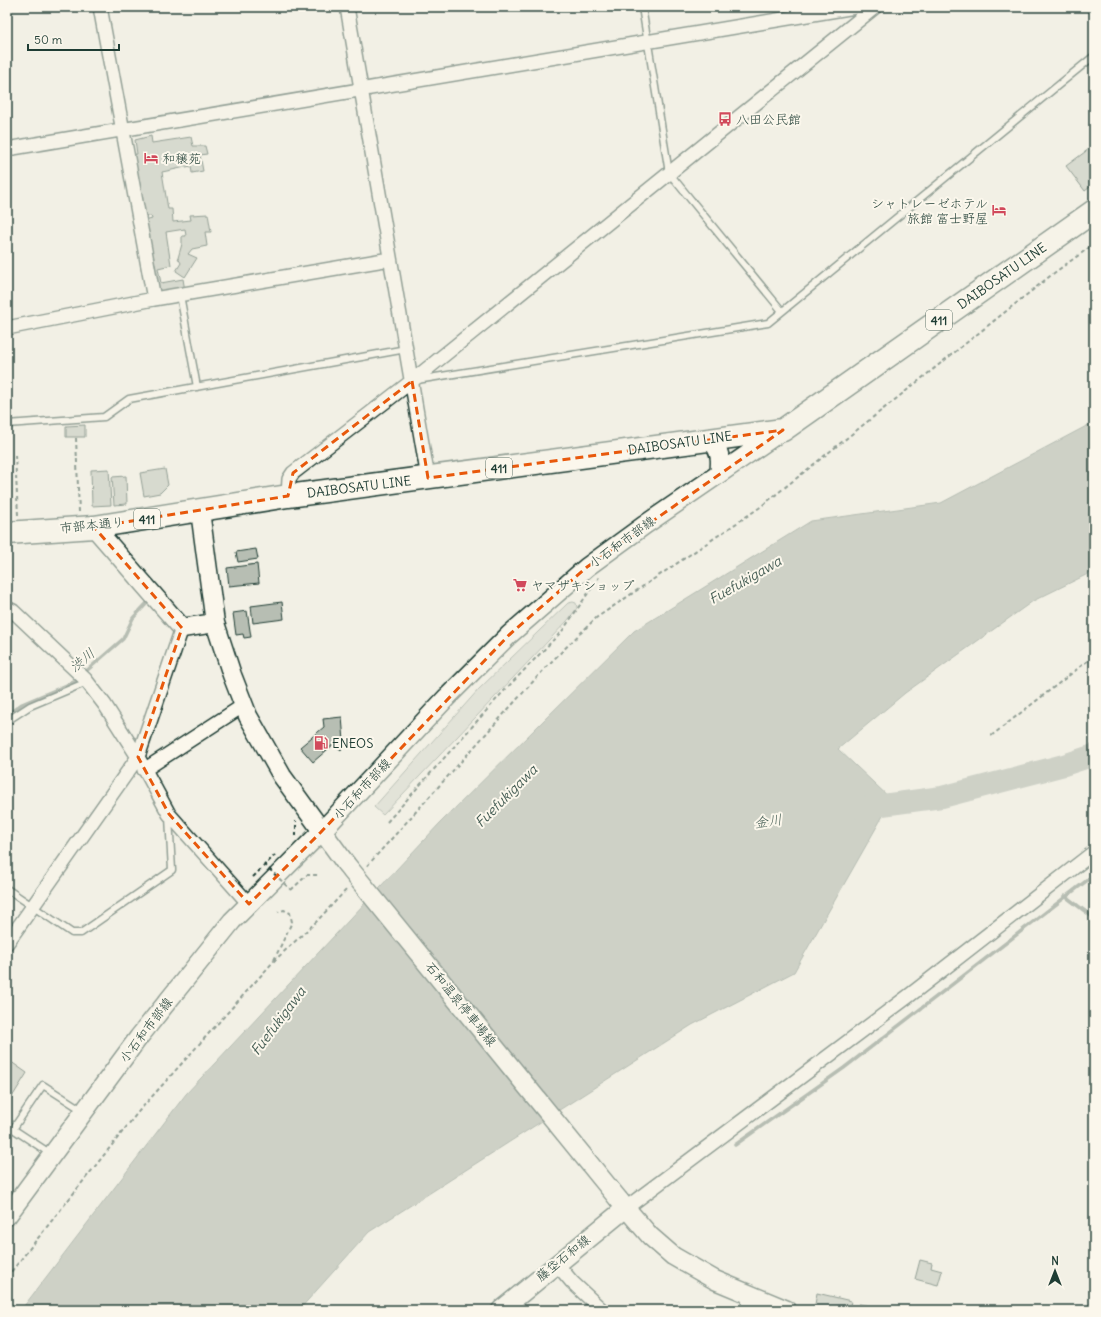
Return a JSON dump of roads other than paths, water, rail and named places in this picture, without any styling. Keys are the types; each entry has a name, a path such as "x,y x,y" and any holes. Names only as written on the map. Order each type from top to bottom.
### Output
{"highway":[{"name":"DAIBOSATU LINE","path":"200,511 288,496 783,430 1094,211"},
{"name":"市部本通り","path":"13,526 200,511"}],"main road":[{"name":"小石和市部線","path":"7,1216 84,1111 177,989 232,920 321,832 447,697 509,635 588,567 646,524 783,430"},
{"path":"709,439 715,444 720,454 719,474"},
{"name":"石和温泉停車場線","path":"200,511 215,623 244,705 282,776 321,832 622,1204 650,1236 673,1256 715,1280 748,1303 787,1310"},
{"path":"87,520 182,628 215,623"},
{"name":"藤垈石和線","path":"501,1310 558,1265 622,1204"}],"street":[{"path":"100,7 154,299"},
{"path":"347,7 428,478"},
{"path":"7,148 855,7"},
{"path":"288,496 289,479 293,473 412,381 875,7"},
{"path":"7,328 154,299 390,259"},
{"path":"7,608 18,616 86,681 105,705 138,757 169,814 249,904"},
{"path":"7,944 138,757 182,628"},
{"path":"144,770 244,705"},
{"path":"622,1204 910,995 1094,852"},
{"path":"558,1265 572,1282 602,1310"}],"lane":[{"path":"642,7 669,173 782,311"},
{"path":"412,381 768,323 1094,56"},
{"path":"180,295 197,387"},
{"path":"7,424 104,417 129,399 406,349"},
{"path":"7,721 30,706 86,681"},
{"path":"7,889 72,933 81,933 172,870 169,814"},
{"path":"52,1155 13,1129 43,1085 84,1111"}],"water":[{"name":"Fuefukigawa","path":"1094,422 1094,571 1033,601 905,693 838,749 892,800 794,972 692,1025 369,1232 299,1310 21,1310 186,1094 440,823 634,631 811,521 941,503"}],"waterway":[{"name":"渋川","path":"84,673 123,639 133,618 150,600"},
{"name":"渋川","path":"7,715 22,704 76,681 80,677"},
{"name":"金川","path":"860,808 942,797 1064,765 1094,755"},
{"path":"735,1145 844,1068 1094,875"},
{"path":"1065,896 1094,918"}],"place":[{"name":"八田公民館","path":"725,119"},
{"name":"和穣苑","path":"151,158"},
{"name":"シャトレーゼホテル 旅館 富士野屋","path":"999,210"},
{"name":"ヤマザキショップ","path":"520,585"},
{"name":"ENEOS","path":"321,743"}]}
